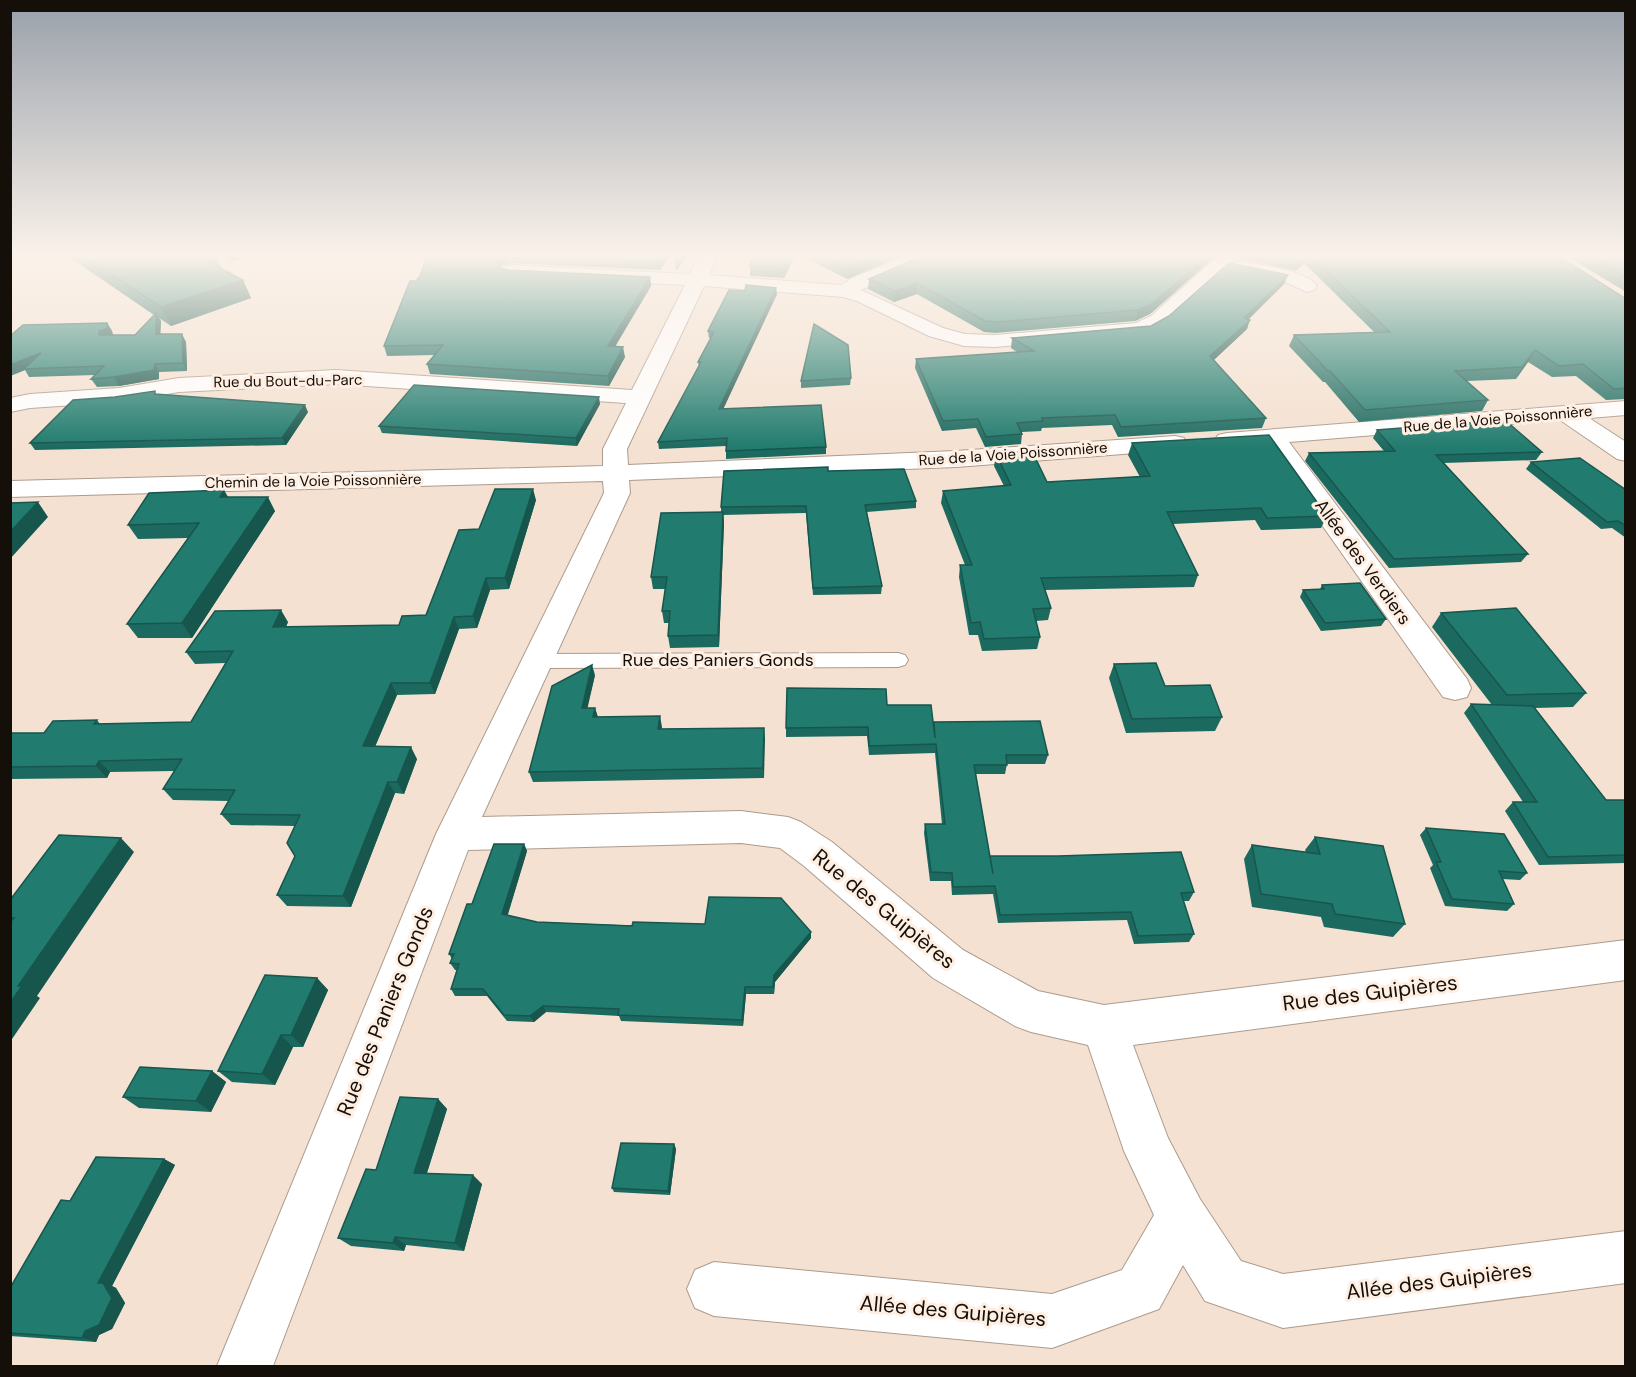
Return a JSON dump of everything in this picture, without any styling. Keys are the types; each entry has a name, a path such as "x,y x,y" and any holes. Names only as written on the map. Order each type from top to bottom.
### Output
{"street":[{"name":"Rue des Paniers Gonds","path":"245,1366 455,834 617,492 615,449 678,319"},
{"path":"910,319 936,332 964,340 995,340 1140,329 1159,319"},
{"name":"Rue du Bout-du-Parc","path":"10,405 30,401 119,395 178,385 336,377 639,398"},
{"name":"Rue de la Voie Poissonnière","path":"616,473 956,459 1085,448 1272,437 1626,408"},
{"path":"1565,413 1626,454"},
{"name":"Allée des Verdiers","path":"1272,437 1455,688"},
{"name":"Chemin de la Voie Poissonnière","path":"10,489 616,473"},
{"name":"Rue des Guipières","path":"455,834 741,827 788,833 818,854 948,964 1031,1011 1104,1027 1626,960"},
{"name":"Allée des Guipières","path":"1104,1027 1148,1151 1182,1217 1224,1282 1283,1301 1626,1257"},
{"name":"Allée des Guipières","path":"714,1289 1052,1321 1140,1290 1182,1217"}],"lane":[{"name":"Rue des Paniers Gonds","path":"538,661 898,660"}],"building":[{"path":"150,319 156,319 156,334 182,334 183,363 155,364 154,370 91,379 104,366 24,369 41,353 10,365 10,336 23,325 107,323 108,328 99,331 99,335 135,335"},
{"path":"395,319 624,319 608,346 623,347 608,376 427,364 443,345 384,346"},
{"path":"714,319 761,319 719,409 821,405 826,447 726,451 727,438 658,442 701,362 698,362 714,332 708,331"},
{"path":"982,319 1029,319 997,322"},
{"path":"1163,319 1250,320 1210,356 1266,418 1121,427 1115,415 1042,418 1043,421 1017,423 1022,434 986,437 978,419 943,421 916,359 1034,351 1012,338 1151,326"},
{"path":"1377,319 1626,319 1626,388 1614,389 1583,364 1559,366 1535,350 1522,367 1455,371 1488,400 1365,410 1294,335 1390,332"},
{"path":"814,324 848,345 851,378 801,381"},
{"path":"414,385 599,397 576,438 379,426"},
{"path":"155,391 155,394 305,405 282,438 30,443 73,400"},
{"path":"1505,420 1542,452 1436,455 1528,554 1394,559 1309,453 1395,451 1377,430"},
{"path":"1269,435 1327,516 1267,518 1261,508 1167,512 1198,575 1041,578 1051,608 1033,609 1040,637 984,639 980,622 971,623 960,565 972,565 943,491 1011,485 996,454 1032,451 1047,482 1150,476 1132,443"},
{"path":"1580,458 1626,490 1626,526 1618,521 1607,522 1531,462"},
{"path":"828,467 828,471 904,469 916,501 865,505 882,586 813,588 806,506 721,507 724,471"},
{"path":"495,489 533,489 505,578 486,578 473,616 454,617 430,683 391,683 363,746 411,747 397,782 388,782 343,896 277,895 295,856 287,843 300,815 221,814 235,790 163,789 182,759 99,761 96,766 10,767 10,733 44,733 53,721 97,720 94,724 191,722 233,651 186,652 215,611 281,610 273,627 399,625 402,616 426,615 459,530 479,529"},
{"path":"224,490 220,497 268,497 182,623 127,624 199,523 128,525 149,493"},
{"path":"38,502 10,532 10,503"},
{"path":"723,512 718,635 668,636 670,611 662,611 667,577 651,577 661,513"},
{"path":"1360,583 1386,619 1325,623 1303,590 1324,589 1322,585"},
{"path":"1516,608 1586,693 1507,695 1441,613"},
{"path":"1156,663 1165,686 1210,685 1222,717 1132,719 1114,664"},
{"path":"592,665 582,708 595,708 593,717 660,716 658,729 764,728 763,768 529,772 552,686"},
{"path":"787,688 886,689 887,705 931,705 935,738 934,722 1040,721 1048,755 1006,755 1007,765 974,765 993,874 990,856 1181,852 1194,892 1181,893 1194,934 1138,936 1131,912 1000,915 995,886 953,887 952,873 931,872 925,824 945,824 936,744 869,746 868,727 786,728"},
{"path":"1471,704 1533,706 1606,800 1626,800 1626,855 1548,857 1513,802 1537,802"},
{"path":"1426,828 1504,834 1527,873 1499,871 1514,904 1452,899 1436,862 1441,862"},
{"path":"59,835 121,838 18,986 22,986 10,1003 10,922 14,918 10,918 10,900"},
{"path":"1315,837 1383,846 1405,924 1335,914 1332,904 1261,894 1252,845 1320,854"},
{"path":"494,844 524,844 502,914 537,922 632,926 633,922 705,924 709,897 781,898 811,932 774,975 773,987 745,987 742,1020 618,1015 619,1009 543,1006 530,1016 504,1015 483,989 451,989 459,964 450,963 454,954 449,954 467,904 472,904"},
{"path":"265,975 317,978 291,1035 281,1035 262,1074 218,1071"},
{"path":"140,1067 212,1071 196,1101 123,1097"},
{"path":"400,1097 438,1099 414,1173 473,1175 455,1243 395,1237 393,1243 338,1238 366,1169 376,1170"},
{"path":"621,1143 674,1144 668,1191 612,1188"},
{"path":"96,1157 164,1159 98,1283 103,1283 112,1298 99,1325 85,1331 82,1338 10,1333 10,1288 61,1200 70,1201"}]}
